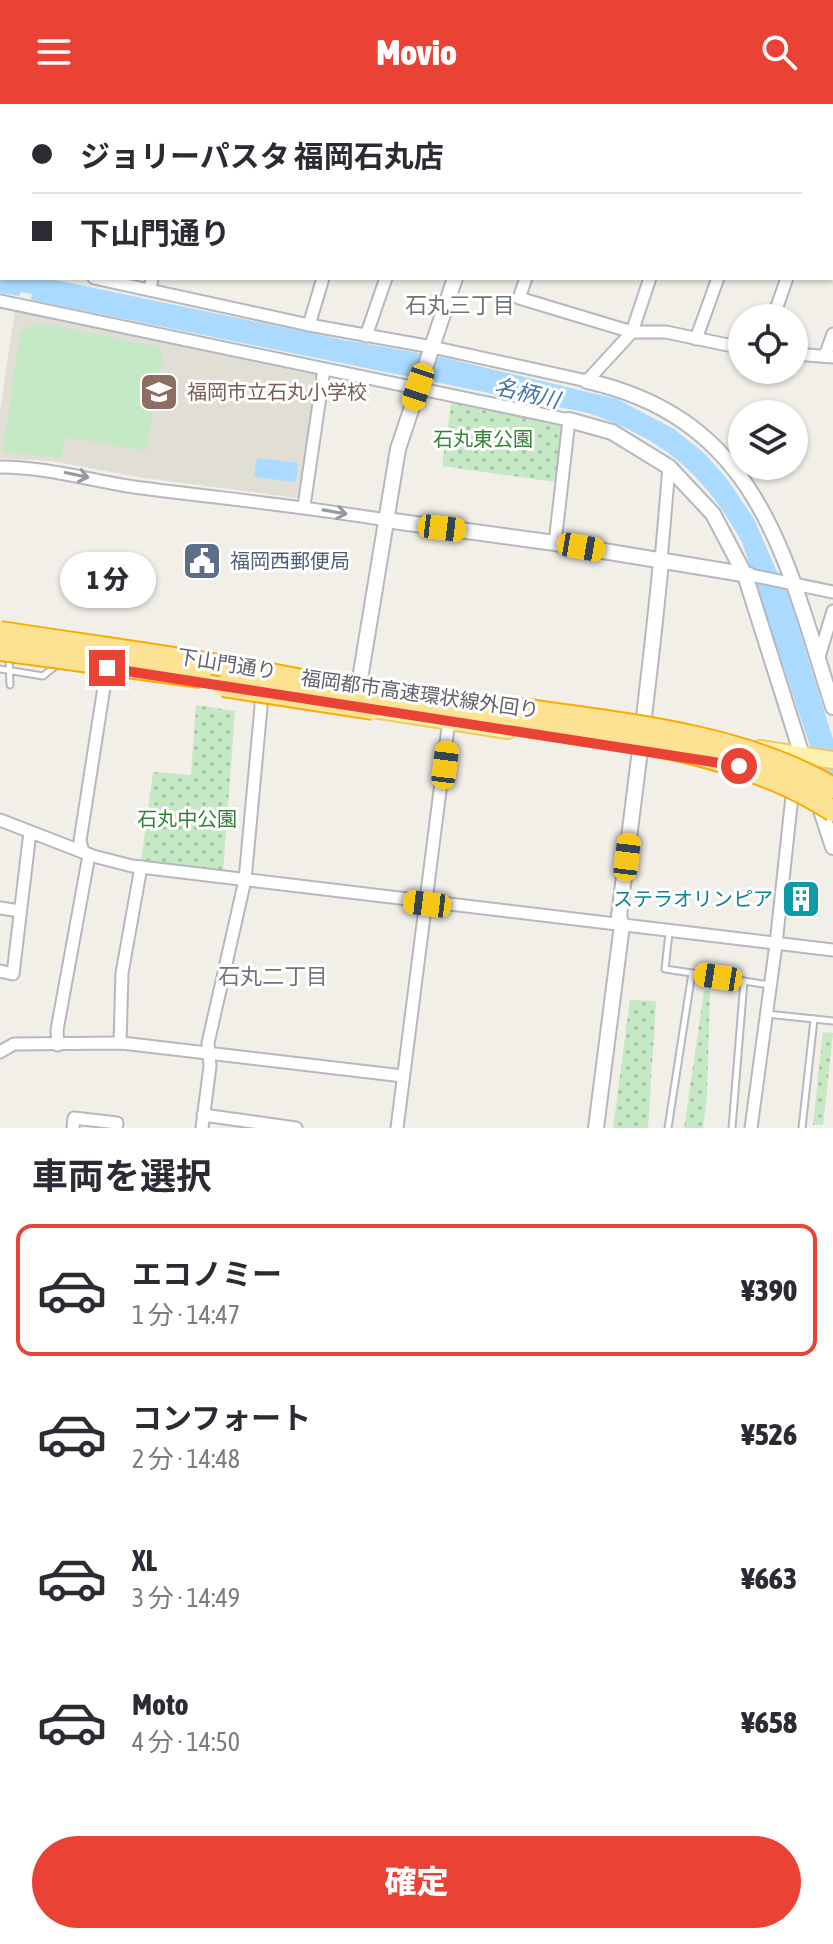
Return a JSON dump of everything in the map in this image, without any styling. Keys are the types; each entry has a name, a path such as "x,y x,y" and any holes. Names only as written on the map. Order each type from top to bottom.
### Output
{"highway":[{"path":"1,640 191,676 357,695 691,754 769,778 833,811"},
{"name":"福岡都市高速環状線外回り","path":"1,640 468,702 697,738 774,761 833,788"},
{"path":"223,686 402,713 468,702"}],"main road":[{"name":"下山門通り","path":"1,640 63,660 260,692 357,695 644,731 833,760"},
{"name":"下山門通り","path":"357,695 449,720 833,780"}],"street":[{"path":"113,280 151,284 309,325 432,347 620,388 662,406 722,455 750,487 773,528 789,584 833,707"},
{"path":"309,325 322,280"},
{"path":"366,336 385,280"},
{"path":"357,695 398,449 454,280"},
{"path":"525,280 519,298 632,332 666,332 728,345"},
{"path":"587,381 632,332 649,280"},
{"path":"696,339 717,280"},
{"path":"778,304 786,280"},
{"path":"0,301 418,387 612,432 669,467 713,514 747,575 802,755"},
{"path":"808,355 829,357 833,334"},
{"path":"304,506 324,369"},
{"path":"555,543 569,420"},
{"path":"0,467 63,472 131,486 304,506 555,543 833,592"},
{"path":"596,1128 622,925 619,916 644,731 669,467"},
{"path":"818,660 833,611"},
{"path":"58,1045 57,1030 86,853 80,841 107,668"},
{"path":"202,1128 210,1066 208,1043 245,880 260,692"},
{"path":"397,1128 449,720"},
{"path":"802,775 833,847"},
{"path":"751,1128 769,985 802,775"},
{"path":"0,820 86,853 141,867 427,904 833,950"},
{"path":"0,971 13,974 30,832"},
{"path":"120,1043 122,973 141,867"},
{"path":"0,908 20,911"},
{"path":"1,1055 14,1044 120,1043 403,1076"},
{"path":"203,1115 296,1128"},
{"path":"73,1128 74,1118 117,1123 116,1128"}],"lane":[{"path":"1,640 11,671 10,685"},
{"path":"0,669 43,676 63,660"},
{"path":"669,932 665,969 769,985"},
{"path":"668,1128 692,973"},
{"path":"732,1128 744,981"},
{"path":"765,1014 833,1021"},
{"path":"802,1128 814,1019"}],"shaded area":[{"name":"福岡市立石丸小学校","path":"15,310 319,373 298,498 144,478 51,461 0,458 0,411"}],"green space":[{"path":"37,322 159,347 163,353 146,451 65,437 61,458 3,452 20,333"},
{"name":"石丸東公園","path":"452,399 563,423 555,482 442,466"},
{"name":"石丸中公園","path":"196,705 235,711 223,872 141,862 153,772 191,775"},
{"path":"710,990 703,1128 684,1128 704,991"},
{"path":"630,1000 656,1001 648,1128 613,1128"},
{"path":"823,1032 833,1033 823,1125 813,1125"}],"water":[{"name":"名柄川","path":"0,280 56,280 441,357 617,399 674,429 705,454 727,479 754,519 787,590 833,739 833,815 742,542 696,477 659,447 638,434 588,413 31,300 32,294 21,292 19,296 0,293"},
{"path":"257,458 298,463 296,482 254,477"}],"place":[{"name":"福岡市立石丸小学校","path":"159,392"},
{"name":"福岡西郵便局","path":"202,561"},
{"name":"ステラオリンピア","path":"801,899"}],"district":[{"name":"石丸三丁目","path":"460,305"},
{"name":"石丸二丁目","path":"273,976"}],"route":[{"path":"107,668 739,766"}]}
